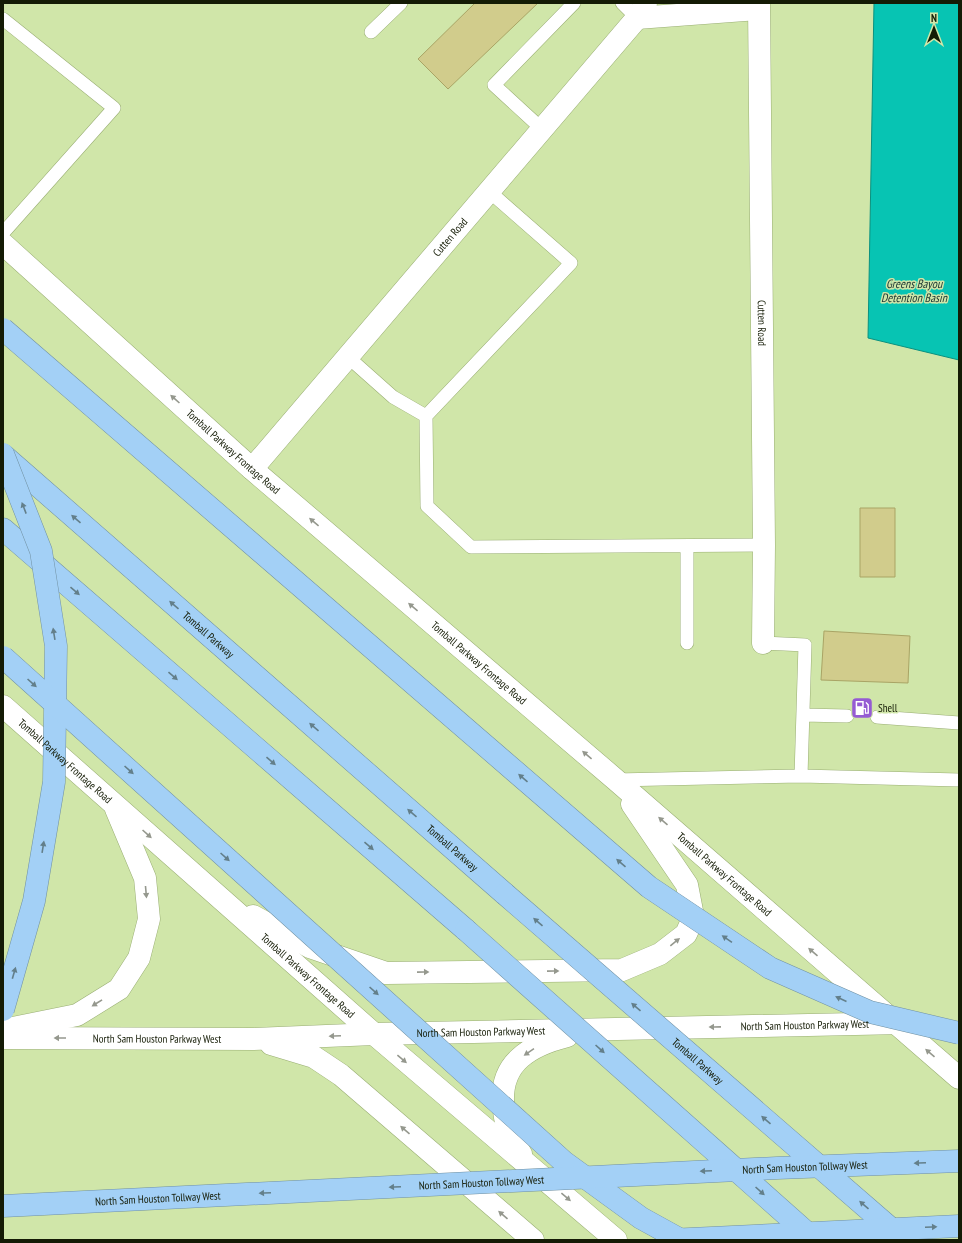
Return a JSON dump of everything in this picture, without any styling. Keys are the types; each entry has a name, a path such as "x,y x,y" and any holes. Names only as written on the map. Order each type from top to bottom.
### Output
{"highway":[{"path":"3,329 649,887 770,968 870,1012 959,1033"},
{"path":"3,455 41,551 56,646 54,782 34,901 3,1010"},
{"name":"Tomball Parkway","path":"3,455 505,894 904,1240"},
{"path":"3,529 466,930 815,1240"},
{"path":"3,657 564,1162 641,1218 681,1240"},
{"name":"North Sam Houston Tollway West","path":"3,1206 776,1168 959,1161"},
{"path":"669,1240 959,1226"}],"main road":[{"name":"Cutten Road","path":"758,6 764,545 763,643"},
{"path":"635,8 758,6"},
{"name":"Cutten Road","path":"252,469 543,130 635,8"},
{"name":"Tomball Parkway Frontage Road","path":"3,244 252,469 616,780 959,1078"},
{"name":"Tomball Parkway Frontage Road","path":"3,706 374,1034 616,1240"},
{"path":"218,897 310,947 386,973 622,970 660,954 686,934 691,923 692,911 687,885 616,780"},
{"path":"3,1030 77,1015 119,989 139,958 149,919 145,878 114,804"},
{"name":"North Sam Houston Parkway West","path":"3,1038 253,1039 374,1034 896,1023 959,1024"},
{"path":"529,1166 514,1144 504,1120 504,1088 510,1069 520,1058 534,1048 554,1039 591,1030"},
{"path":"253,1039 314,1057 341,1075 533,1240"}],"lane":[{"path":"371,32 401,3"},
{"path":"543,130 494,85 574,3"},
{"path":"3,19 114,108 3,233"},
{"path":"490,192 571,263 426,416 427,506 471,546 764,545"},
{"path":"348,357 393,396 426,416"},
{"path":"687,546 687,643"},
{"path":"763,643 805,645 801,776"},
{"path":"803,715 847,716"},
{"path":"877,717 959,723"},
{"path":"616,780 801,776 959,780"}],"water":[{"name":"Greens Bayou Detention Basin","path":"874,3 959,3 959,360 868,338"}],"building":[{"path":"475,3 538,3 448,89 418,59"},
{"path":"860,508 895,508 895,577 860,577"},
{"path":"824,631 910,636 908,683 821,680"}],"place":[{"name":"Shell","path":"862,708"}]}
